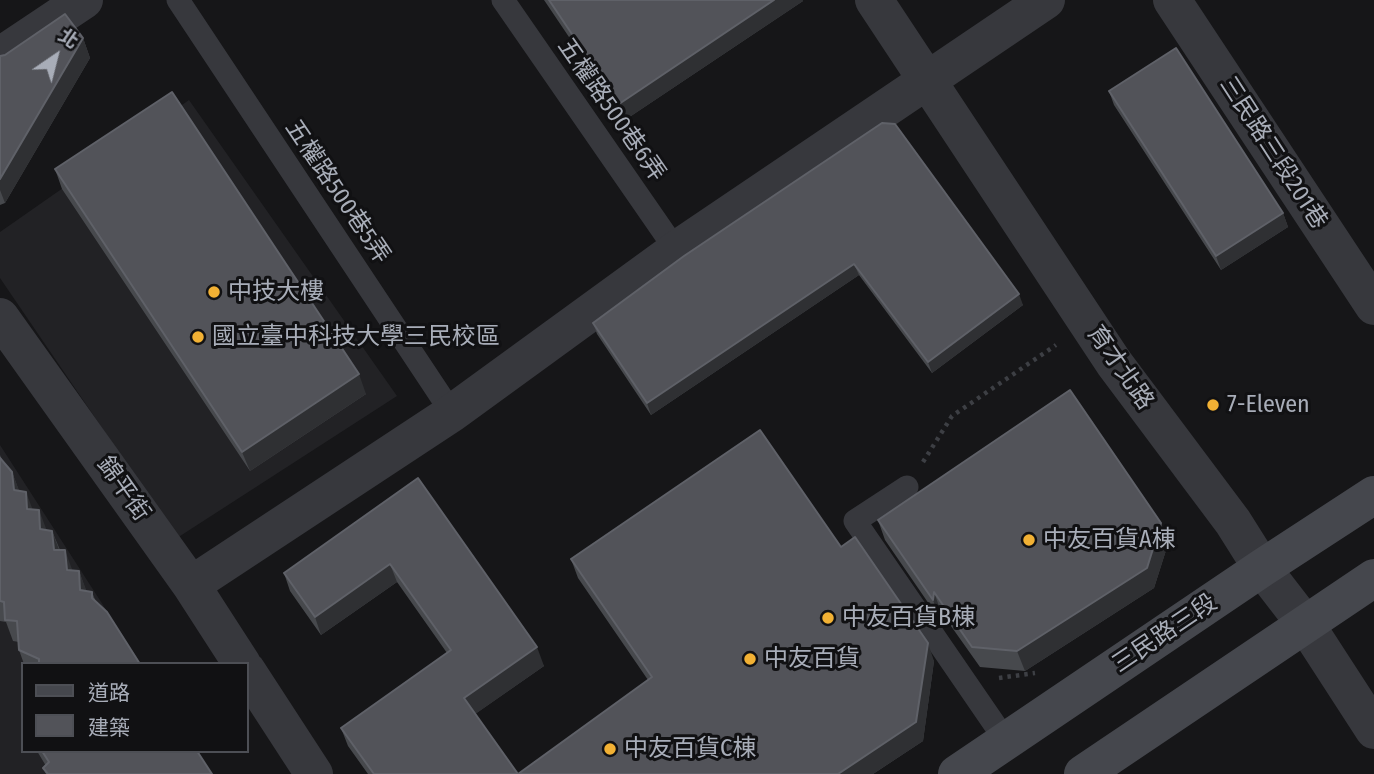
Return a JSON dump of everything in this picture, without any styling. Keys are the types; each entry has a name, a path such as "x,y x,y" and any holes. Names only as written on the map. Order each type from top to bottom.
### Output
{"main road":[{"name":"三民路三段","path":"957,774 1374,495"},
{"path":"1083,774 1374,579"}],"street":[{"path":"0,56 84,0"},
{"name":"育才北路","path":"874,0 1114,363 1306,625 1374,730"},
{"path":"191,585 452,413 676,250 1046,0"},
{"name":"三民路三段201巷","path":"1172,0 1374,306"},
{"name":"錦平街","path":"0,317 191,585 241,662"},
{"path":"248,673 314,774"}],"lane":[{"name":"五權路500巷5弄","path":"178,0 452,413"},
{"name":"五權路500巷6弄","path":"503,0 676,250"},
{"path":"907,486 855,521 1006,741"}],"path":[{"path":"907,486 952,416 1062,341"}],"shaded area":[{"name":"國立臺中科技大學三民校區","path":"189,100 397,396 177,538 0,278 0,232"},
{"path":"0,445 140,662 21,662 21,753 199,753 212,774 0,774"}],"building":[{"path":"549,0 774,0 619,104"},
{"path":"65,14 83,38 0,179 0,56"},
{"path":"1176,48 1283,213 1216,256 1109,91"},
{"name":"中技大樓","path":"172,92 359,374 242,452 55,169"},
{"path":"882,123 895,124 1019,294 928,362 854,264 647,403 593,323 684,256"},
{"name":"中友百貨A棟","path":"1070,390 1161,523 1147,568 1017,651 972,647 934,592 933,600 878,520"},
{"path":"760,430 841,547 855,537 928,643 916,722 838,774 518,774 652,677 571,559"},
{"path":"0,458 12,472 14,490 26,492 27,509 39,510 40,529 52,531 54,550 65,550 67,570 79,571 80,590 92,592 92,598 107,612 139,662 39,662 39,659 19,650 17,621 5,620 4,602 0,601"},
{"path":"418,478 537,647 464,698 518,774 374,774 341,728 451,650 390,564 315,617 284,573"},
{"path":"43,753 198,753 212,774 48,774 43,768 49,762"}],"place":[{"name":"中技大樓","path":"214,292"},
{"name":"國立臺中科技大學三民校區","path":"198,337"},
{"name":"7-Eleven","path":"1213,405"},
{"name":"中友百貨A棟","path":"1029,540"},
{"name":"中友百貨B棟","path":"828,618"},
{"name":"中友百貨","path":"750,659"},
{"name":"中友百貨C棟","path":"610,749"}]}
